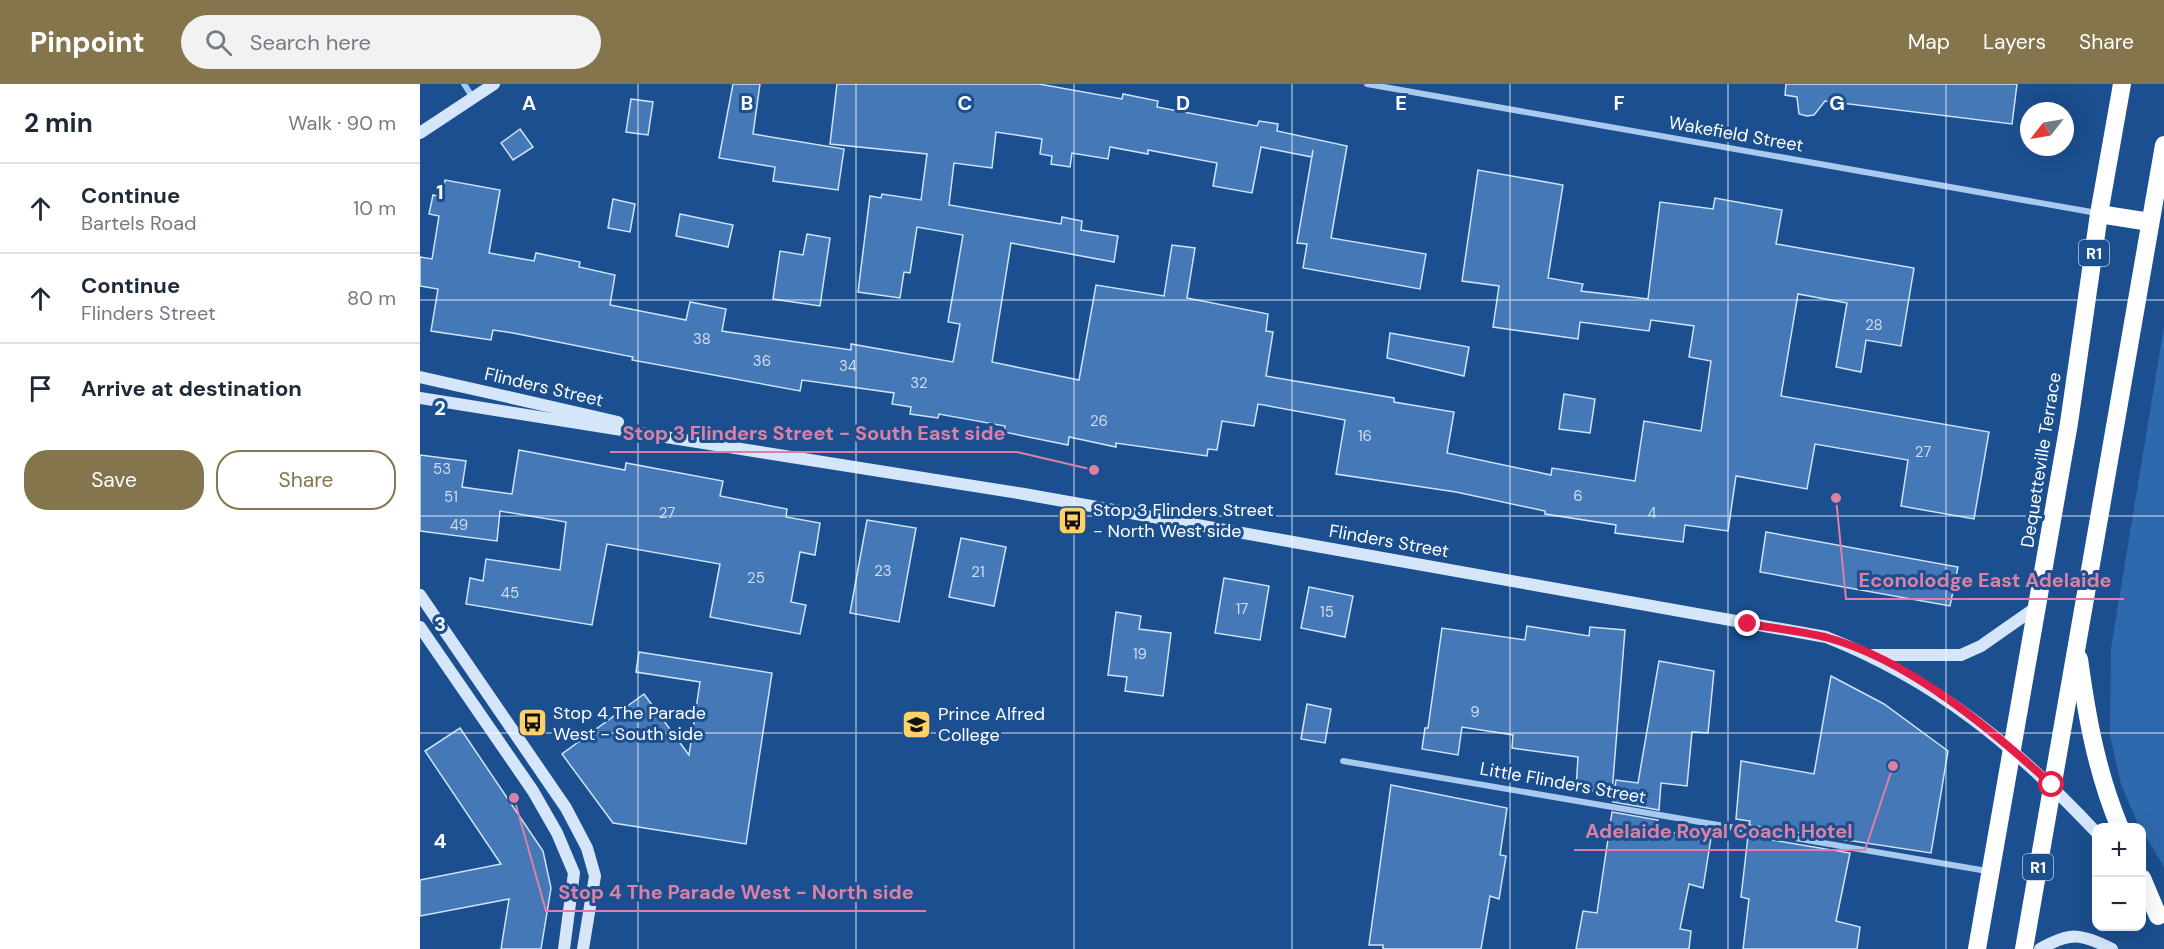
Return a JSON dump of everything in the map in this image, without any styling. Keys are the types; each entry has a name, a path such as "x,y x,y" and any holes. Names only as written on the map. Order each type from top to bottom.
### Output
{"highway":[{"name":"Dequetteville Terrace","path":"1977,949 2069,423 2099,214 2122,84"},
{"name":"R1","path":"2024,949 2164,145"},
{"path":"2099,214 2150,222"},
{"path":"2076,643 2090,737 2107,796 2118,823"},
{"path":"2146,887 2161,921"}],"main road":[{"path":"420,133 494,84"},
{"name":"Flinders Street","path":"420,377 730,448"},
{"name":"Flinders Street","path":"420,398 1034,496 1826,638 1872,655 1917,679 2013,748 2092,827"},
{"path":"420,595 566,808 587,848 595,876 583,949"},
{"path":"1872,655 1961,655 1981,646 2038,606"},
{"path":"420,627 533,791 557,833 574,873 564,949"},
{"path":"2146,897 2161,921"},
{"path":"2040,949 2064,936 2092,939 2112,949"}],"street":[{"path":"464,84 473,98"},
{"name":"Wakefield Street","path":"1367,84 2099,214"},
{"name":"Little Flinders Street","path":"1343,761 1991,872"}],"shaded area":[{"path":"2164,326 2164,867 2146,837 2146,823 2138,823 2121,784 2110,735 2111,648"}],"building":[{"path":"733,84 760,84 753,134 844,149 838,190 773,181 775,167 719,158"},
{"path":"837,84 1039,84 1122,99 1123,94 1158,101 1157,107 1257,126 1259,121 1278,124 1277,131 1347,146 1331,238 1426,254 1420,289 1303,268 1307,244 1297,243 1312,157 1261,147 1252,193 1213,186 1217,163 1148,150 1148,154 1110,147 1108,159 1072,153 1070,167 1051,164 1052,156 1040,154 1042,139 996,132 992,168 954,163 949,205 1061,224 1062,217 1082,221 1081,230 1118,236 1114,262 1011,243 992,362 1079,380 1096,285 1164,296 1172,245 1195,248 1187,298 1268,314 1266,331 1273,332 1266,376 1394,398 1394,402 1454,412 1447,453 1551,475 1552,468 1635,481 1644,421 1701,431 1711,361 1689,357 1694,326 1651,320 1649,331 1580,322 1578,339 1493,327 1499,286 1462,281 1478,170 1563,185 1548,278 1583,284 1581,291 1648,299 1660,202 1713,209 1715,198 1782,210 1776,244 1914,268 1901,346 1866,340 1861,372 1836,367 1847,303 1798,294 1781,396 1989,432 1974,519 1901,506 1908,460 1815,444 1807,489 1736,476 1728,531 1685,525 1683,542 1615,533 1616,525 1545,514 1545,511 1456,492 1336,474 1345,420 1258,404 1254,426 1222,421 1217,450 1208,449 1207,456 1116,443 1116,447 1069,437 1068,445 1004,432 1005,426 939,414 938,418 910,414 911,407 892,404 894,393 802,380 800,391 632,360 633,357 513,333 493,330 491,340 431,331 438,289 420,286 420,257 432,259 439,216 429,214 433,195 442,197 445,180 500,190 489,253 534,261 536,253 580,262 579,267 615,275 610,305 686,320 690,302 726,309 722,331 851,350 851,344 953,362 960,324 948,322 963,235 917,227 910,273 904,272 900,298 858,292 870,196 881,198 882,194 921,200 927,154 830,144"},
{"path":"1786,84 2017,84 2012,124 1825,101 1814,115 1807,116 1799,114 1797,97 1785,95"},
{"path":"631,99 653,102 648,135 626,132"},
{"path":"520,129 533,147 513,160 501,143"},
{"path":"613,199 635,204 630,232 608,228"},
{"path":"680,214 733,225 728,247 676,236"},
{"path":"807,234 830,238 820,306 773,299 780,251 803,255"},
{"path":"1390,333 1469,347 1464,376 1387,358"},
{"path":"1564,394 1595,399 1590,433 1559,429"},
{"path":"519,450 625,470 626,463 723,481 720,496 787,509 786,517 820,523 815,555 800,552 791,602 806,605 800,634 710,617 720,564 607,544 592,625 466,604 470,578 483,581 486,559 560,570 566,522 500,511 497,541 420,531 420,455 466,461 462,487 512,494"},
{"path":"867,520 916,528 899,622 850,613"},
{"path":"1766,532 1958,567 1950,606 1760,572"},
{"path":"961,538 1006,547 994,606 949,597"},
{"path":"1224,578 1269,586 1260,640 1215,633"},
{"path":"1309,587 1353,596 1345,637 1301,628"},
{"path":"1116,612 1141,616 1139,629 1171,633 1163,696 1125,691 1127,677 1108,675"},
{"path":"1527,626 1589,636 1590,627 1625,630 1612,793 1576,789 1578,757 1512,748 1513,735 1462,727 1458,755 1422,749 1425,728 1428,728 1442,628 1525,640"},
{"path":"639,652 772,673 746,844 613,823 562,754 644,694 689,755 700,682 636,672"},
{"path":"1659,661 1714,671 1708,733 1692,732 1687,786 1661,783 1659,810 1613,802 1616,780 1638,783"},
{"path":"1831,676 1884,704 1948,751 1931,853 1749,825 1750,821 1736,819 1741,761 1814,774"},
{"path":"1307,704 1331,709 1325,743 1301,739"},
{"path":"460,728 543,851 551,888 541,949 501,949 509,899 420,916 420,880 501,864 425,751"},
{"path":"1391,785 1507,808 1500,855 1506,856 1499,899 1490,896 1481,949 1383,949 1383,945 1369,945"},
{"path":"1612,812 1658,820 1657,830 1711,838 1703,888 1689,884 1680,929 1691,931 1689,949 1576,949 1583,911 1597,913"},
{"path":"1748,836 1850,853 1836,921 1860,927 1857,949 1743,949 1749,899 1741,897"}],"place":[{"name":"Stop 3 Flinders Street - South East side","path":"1094,470"},
{"name":"Econolodge East Adelaide","path":"1836,498"},
{"name":"Stop 3 Flinders Street - North West side","path":"1072,520"},
{"name":"Stop 4 The Parade West - South side","path":"532,723"},
{"name":"Prince Alfred College","path":"917,724"},
{"name":"Adelaide Royal Coach Hotel","path":"1893,766"},
{"name":"Stop 4 The Parade West - North side","path":"514,798"}],"route":[{"path":"1748,624 1826,638 1872,655 1917,679 2013,748 2052,785"}]}
